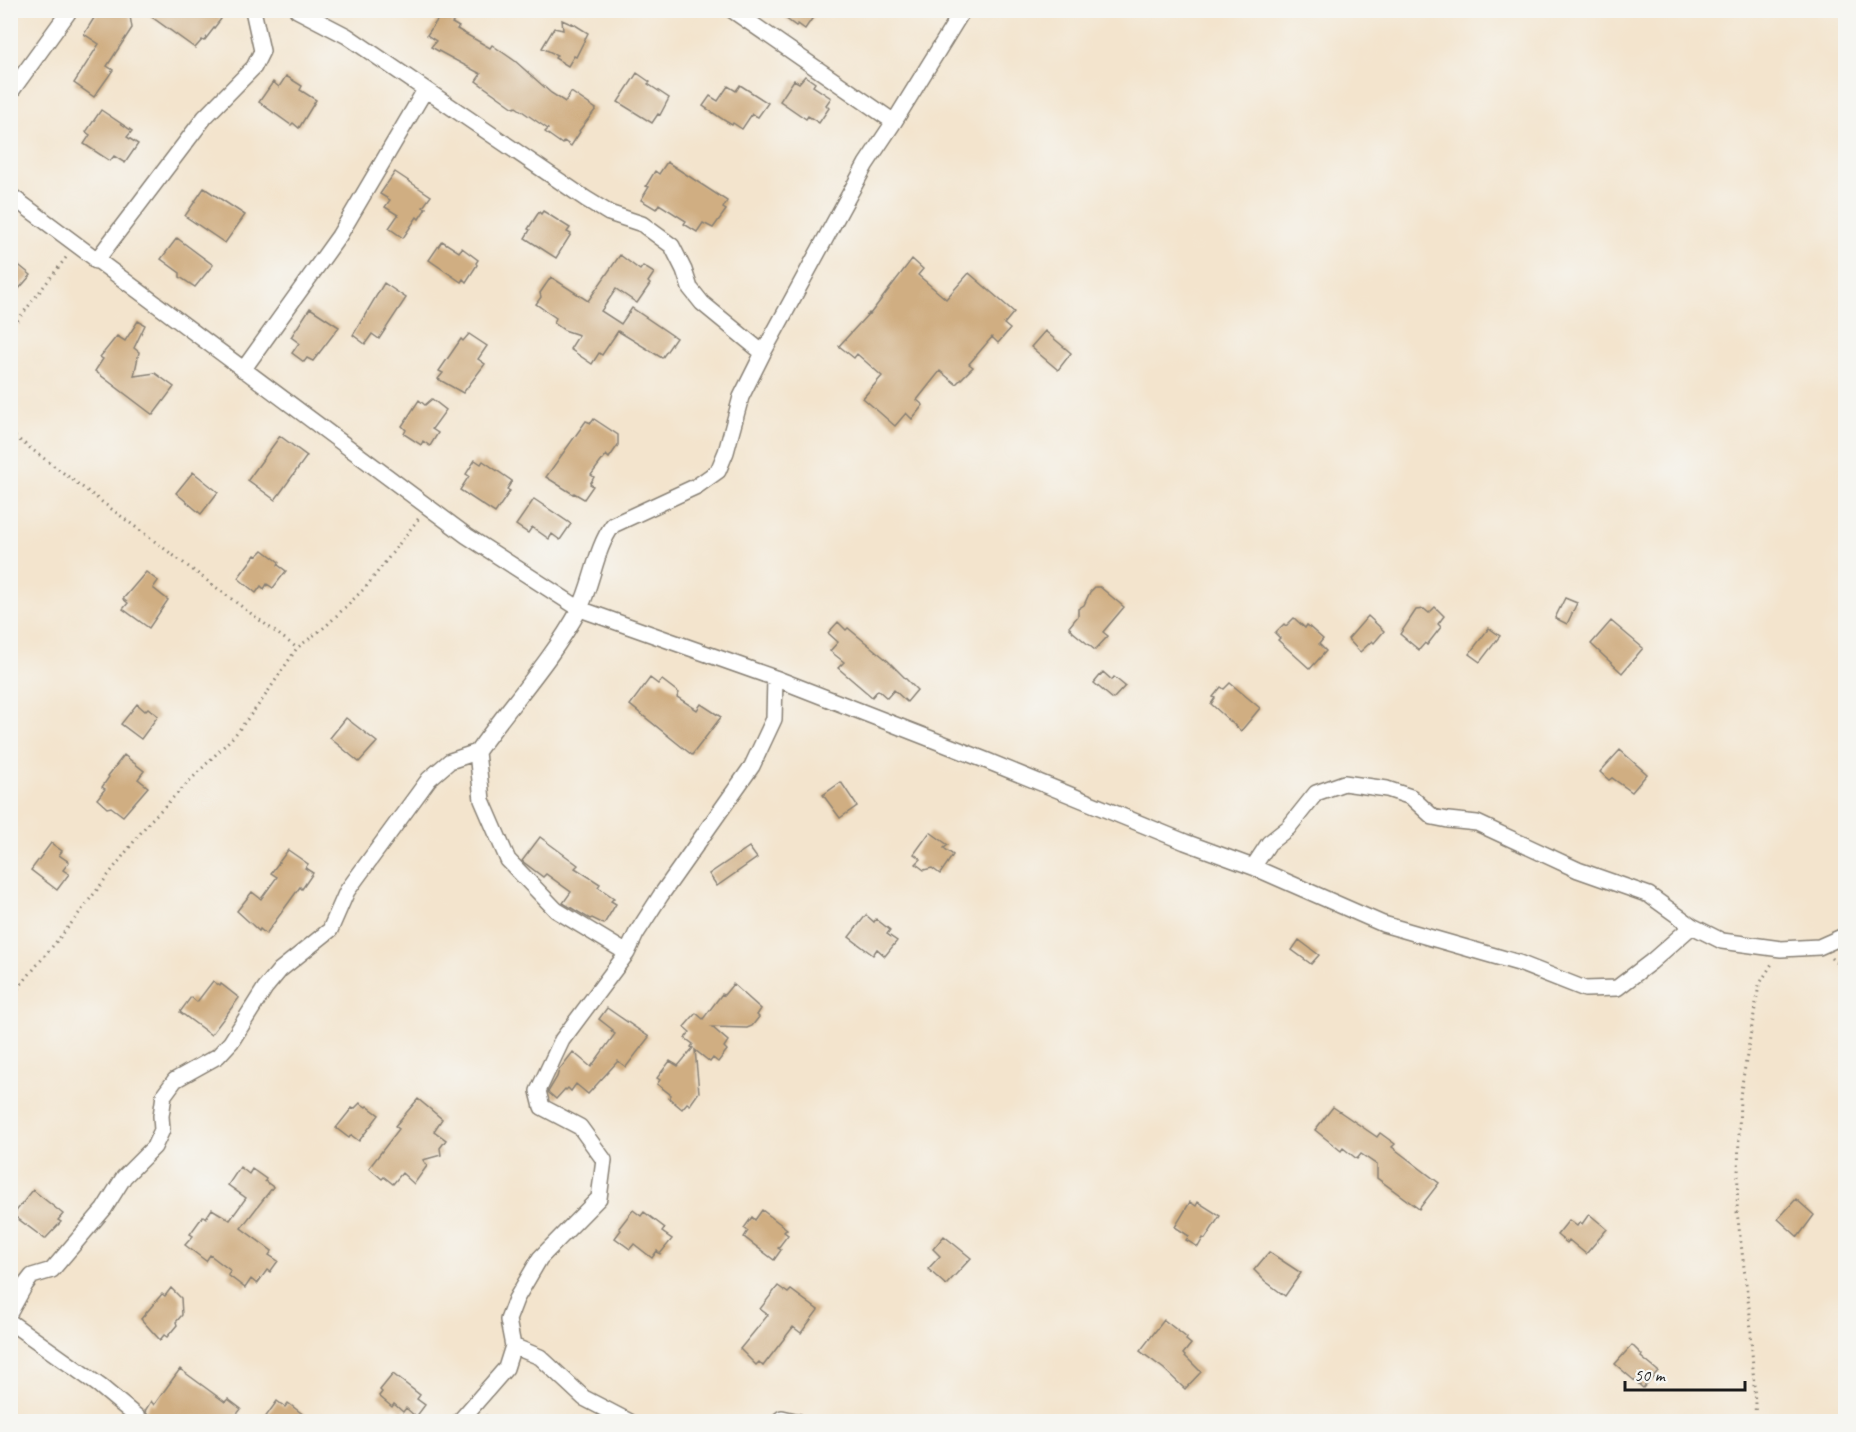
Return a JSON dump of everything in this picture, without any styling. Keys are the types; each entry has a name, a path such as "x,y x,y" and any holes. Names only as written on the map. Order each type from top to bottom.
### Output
{"street":[{"path":"10,93 70,10"},
{"path":"96,261 205,117 254,66 261,51 253,10"},
{"path":"297,10 347,36 586,200 609,213 642,224 672,246 690,288 702,303 763,353"},
{"path":"732,10 894,122"},
{"path":"10,1312 32,1276 52,1270 104,1209 124,1177 154,1147 162,1130 164,1095 175,1080 218,1056 231,1042 265,988 280,970 330,930 347,891 429,778 450,761 477,752 545,663 580,609 605,536 613,525 697,486 718,471 726,452 741,397 763,353 866,164 963,10"},
{"path":"243,370 339,236 425,90"},
{"path":"10,195 427,507 467,536 580,609 775,678 985,760 1185,842 1253,867 1383,924 1519,963 1585,989 1617,988 1692,926"},
{"path":"459,1422 506,1368 513,1346 508,1320 516,1299 540,1258 599,1198 604,1160 580,1127 542,1107 538,1091 562,1040 627,953 636,934 661,895 752,766 774,719 775,678"},
{"path":"477,752 482,800 508,860 556,910 627,953"},
{"path":"1253,867 1269,843 1288,828 1316,793 1344,783 1387,789 1411,797 1432,817 1477,823 1578,870 1649,895 1692,926 1722,941 1781,949 1819,947 1845,935"},
{"path":"10,1322 100,1386 142,1422"},
{"path":"513,1346 540,1357 584,1398 630,1422"},
{"path":"777,1422 782,1418 799,1422"}],"path":[{"path":"10,330 76,245"},
{"path":"10,433 297,648"},
{"path":"10,999 149,822 235,735 263,699 297,648 326,626 366,587 427,507"},
{"path":"1756,1422 1750,1315 1737,1212 1740,1096 1759,985 1781,949"}],"building":[{"path":"99,10 129,10 132,28 107,66 113,70 94,97 74,83 99,44 84,34"},
{"path":"142,10 214,10 221,19 204,41 202,40 195,48"},
{"path":"780,10 818,10 805,29 785,18 787,16"},
{"path":"442,13 454,21 452,23 459,27 457,29 490,48 492,45 565,102 571,92 596,109 571,146 564,141 562,144 545,132 548,129 476,81 481,74 431,47 436,41 427,35"},
{"path":"562,20 588,33 576,57 574,56 568,66 555,58 557,55 542,48 554,28 563,30"},
{"path":"637,73 650,82 648,84 669,98 660,115 658,114 652,123 618,102"},
{"path":"286,76 302,86 300,90 316,100 299,128 293,123 291,125 259,102 273,82 279,87"},
{"path":"805,76 815,83 813,86 831,98 826,105 829,108 819,123 808,116 806,119 780,101 794,80 799,83"},
{"path":"740,85 768,103 758,117 752,114 742,129 703,106 710,96 718,101 728,86 736,91"},
{"path":"101,110 132,131 127,137 138,144 125,163 114,156 110,161 84,144 90,135 86,132"},
{"path":"667,162 727,201 723,208 726,210 713,228 703,223 697,232 684,224 686,221 659,204 656,209 641,200 655,171 659,174"},
{"path":"395,172 431,196 423,207 426,208 419,219 417,217 403,238 389,228 398,215 385,207 390,200 380,194"},
{"path":"204,188 245,215 225,243 185,216"},
{"path":"543,211 570,228 567,232 571,234 556,258 525,238 539,212 541,214"},
{"path":"177,238 213,265 195,287 180,277 180,273 161,259"},
{"path":"442,241 459,252 462,248 478,260 466,282 463,279 461,282 429,260"},
{"path":"620,255 640,270 643,266 654,273 648,282 650,284 637,303 616,289 601,311 621,324 632,308 676,338 662,358 618,331 602,355 599,353 592,364 570,349 579,335 564,330 554,323 556,318 536,304 541,297 540,293 551,277 588,301"},
{"path":"10,258 31,275 10,299"},
{"path":"912,259 923,269 918,275 946,299 969,273 1014,312 1004,324 1010,329 998,343 992,337 969,364 973,367 956,384 940,371 917,400 923,405 912,419 906,413 895,426 863,398 882,376 857,354 854,358 839,346 870,314"},
{"path":"384,283 406,298 379,339 372,334 365,344 353,335"},
{"path":"310,308 339,327 313,361 307,358 304,362 292,353 299,343 291,337"},
{"path":"138,321 145,325 134,348 139,352 134,376 155,373 174,387 153,415 95,371 103,359 100,357 117,336 125,341"},
{"path":"1045,331 1071,353 1058,370 1031,347"},
{"path":"469,334 487,346 478,359 485,364 463,393 438,379 443,373 439,371 461,339 463,341"},
{"path":"432,399 446,410 432,429 438,433 430,446 423,441 421,445 404,434 406,430 402,426 419,400 425,405"},
{"path":"594,419 618,435 618,445 609,458 606,455 591,475 594,477 590,484 593,486 584,499 546,477 586,421 591,423"},
{"path":"280,436 307,456 275,500 248,480"},
{"path":"475,460 481,464 483,461 512,481 507,489 510,491 495,513 460,490"},
{"path":"193,472 218,492 201,514 176,493"},
{"path":"534,499 571,524 560,540 552,534 549,539 532,527 528,533 516,525"},
{"path":"263,550 279,562 278,565 286,571 273,588 267,584 264,589 261,586 256,593 238,578 255,555 257,556"},
{"path":"146,572 158,581 153,588 168,600 149,628 123,609 128,603 123,599"},
{"path":"1095,587 1100,587 1124,607 1103,632 1108,636 1095,650 1069,627 1078,616 1078,609 1084,605"},
{"path":"1565,598 1577,603 1567,624 1555,618"},
{"path":"1435,607 1444,616 1438,624 1441,627 1427,645 1425,643 1419,650 1400,634 1416,610 1424,609 1429,613"},
{"path":"1368,616 1384,631 1374,643 1372,641 1360,652 1348,639"},
{"path":"1294,618 1305,628 1307,625 1323,639 1319,644 1326,651 1310,669 1278,640 1280,638 1275,633"},
{"path":"1611,621 1643,648 1622,673 1591,644"},
{"path":"838,622 888,661 917,690 907,702 894,690 887,698 878,690 872,697 838,668 844,662 830,651 838,642 828,633"},
{"path":"1489,628 1500,636 1480,662 1469,654"},
{"path":"1103,672 1112,680 1114,677 1125,686 1113,699 1094,683"},
{"path":"650,678 658,684 662,680 679,693 677,697 697,710 701,704 721,717 692,755 630,705"},
{"path":"1230,683 1260,708 1241,731 1211,704 1215,698 1213,697 1221,687 1224,689"},
{"path":"137,704 145,711 148,708 158,716 141,739 121,724"},
{"path":"346,718 377,742 359,762 330,738"},
{"path":"1620,750 1647,774 1632,792 1612,778 1609,780 1600,772"},
{"path":"124,755 144,771 138,779 148,787 123,816 111,807 107,808 97,799 105,789 102,787 108,776"},
{"path":"841,782 857,806 840,818 823,795"},
{"path":"930,832 948,845 944,848 953,855 940,874 932,868 924,870 916,864 921,859 914,854"},
{"path":"540,837 578,865 575,868 600,884 598,887 614,898 611,901 616,904 604,924 590,919 563,903 571,892 546,874 543,877 522,861"},
{"path":"51,843 62,851 59,855 69,862 63,870 69,874 57,890 31,870"},
{"path":"749,847 757,858 717,886 709,874"},
{"path":"288,850 308,864 305,868 313,873 266,934 260,929 259,931 237,911 252,892 261,899 277,877 271,873"},
{"path":"866,915 874,922 876,919 890,930 887,934 897,941 885,956 877,949 873,955 849,937"},
{"path":"1299,940 1319,955 1311,964 1292,950"},
{"path":"213,981 220,986 221,984 239,998 211,1035 180,1012 191,997 197,1002"},
{"path":"733,984 761,1009 757,1015 759,1017 752,1026 747,1028 712,1027 728,1041 724,1047 727,1050 718,1062 713,1058 710,1062 695,1050 699,1092 690,1105 687,1103 682,1109 669,1098 671,1095 657,1084 660,1080 657,1078 670,1061 678,1066 693,1048 691,1047 693,1044 685,1038 690,1032 684,1027 696,1013 703,1019 722,994 724,995"},
{"path":"607,1008 649,1037 626,1067 618,1061 588,1094 576,1084 571,1091 568,1088 565,1089 556,1099 548,1092 559,1070 573,1052 591,1067 615,1034 599,1019"},
{"path":"418,1099 442,1119 434,1131 446,1140 440,1148 441,1155 423,1160 427,1166 414,1184 402,1173 393,1184 384,1177 382,1179 369,1168 399,1129 395,1126"},
{"path":"360,1103 379,1115 359,1141 351,1135 349,1138 336,1128 352,1108 354,1109"},
{"path":"1333,1107 1377,1137 1380,1133 1395,1144 1392,1147 1439,1183 1419,1209 1377,1178 1377,1165 1361,1154 1357,1159 1343,1148 1341,1151 1315,1130"},
{"path":"240,1167 249,1174 252,1169 273,1187 241,1228 272,1251 269,1255 278,1261 270,1272 267,1270 257,1284 251,1279 245,1288 228,1275 231,1271 210,1255 206,1261 185,1245 193,1236 190,1234 203,1216 206,1218 212,1209 230,1220 246,1198 228,1185"},
{"path":"33,1190 63,1214 58,1220 61,1222 45,1239 13,1215"},
{"path":"1796,1199 1814,1215 1798,1237 1778,1219"},
{"path":"1190,1202 1196,1206 1198,1202 1220,1216 1198,1247 1186,1240 1189,1236 1175,1227"},
{"path":"633,1210 641,1216 644,1212 665,1228 662,1232 672,1239 660,1254 657,1251 652,1258 634,1244 630,1249 615,1238 621,1230 619,1228"},
{"path":"762,1210 787,1229 784,1232 788,1235 778,1248 781,1250 774,1260 744,1237 748,1231 744,1228 752,1217 755,1220"},
{"path":"1589,1214 1607,1229 1586,1254 1569,1240 1567,1243 1557,1235 1569,1220 1577,1226 1580,1222 1582,1224"},
{"path":"944,1236 971,1258 946,1285 928,1269 940,1256 933,1249"},
{"path":"1269,1252 1301,1273 1285,1296 1254,1270"},
{"path":"778,1286 788,1293 791,1290 818,1310 801,1333 793,1327 763,1366 759,1362 756,1365 740,1349 768,1315 760,1309"},
{"path":"171,1288 181,1298 182,1315 167,1337 164,1335 160,1340 141,1319 162,1294 165,1296"},
{"path":"1164,1320 1187,1338 1186,1340 1191,1344 1183,1354 1201,1372 1185,1389 1140,1351"},
{"path":"1632,1345 1642,1355 1641,1357 1658,1371 1643,1388 1615,1364"},
{"path":"180,1369 225,1402 228,1399 241,1409 231,1422 152,1422 145,1411 151,1401 154,1405"},
{"path":"393,1374 420,1395 417,1399 425,1405 416,1417 406,1408 403,1412 394,1404 392,1407 379,1396 382,1392 380,1390"},
{"path":"277,1401 285,1407 288,1403 313,1422 262,1422"}]}
